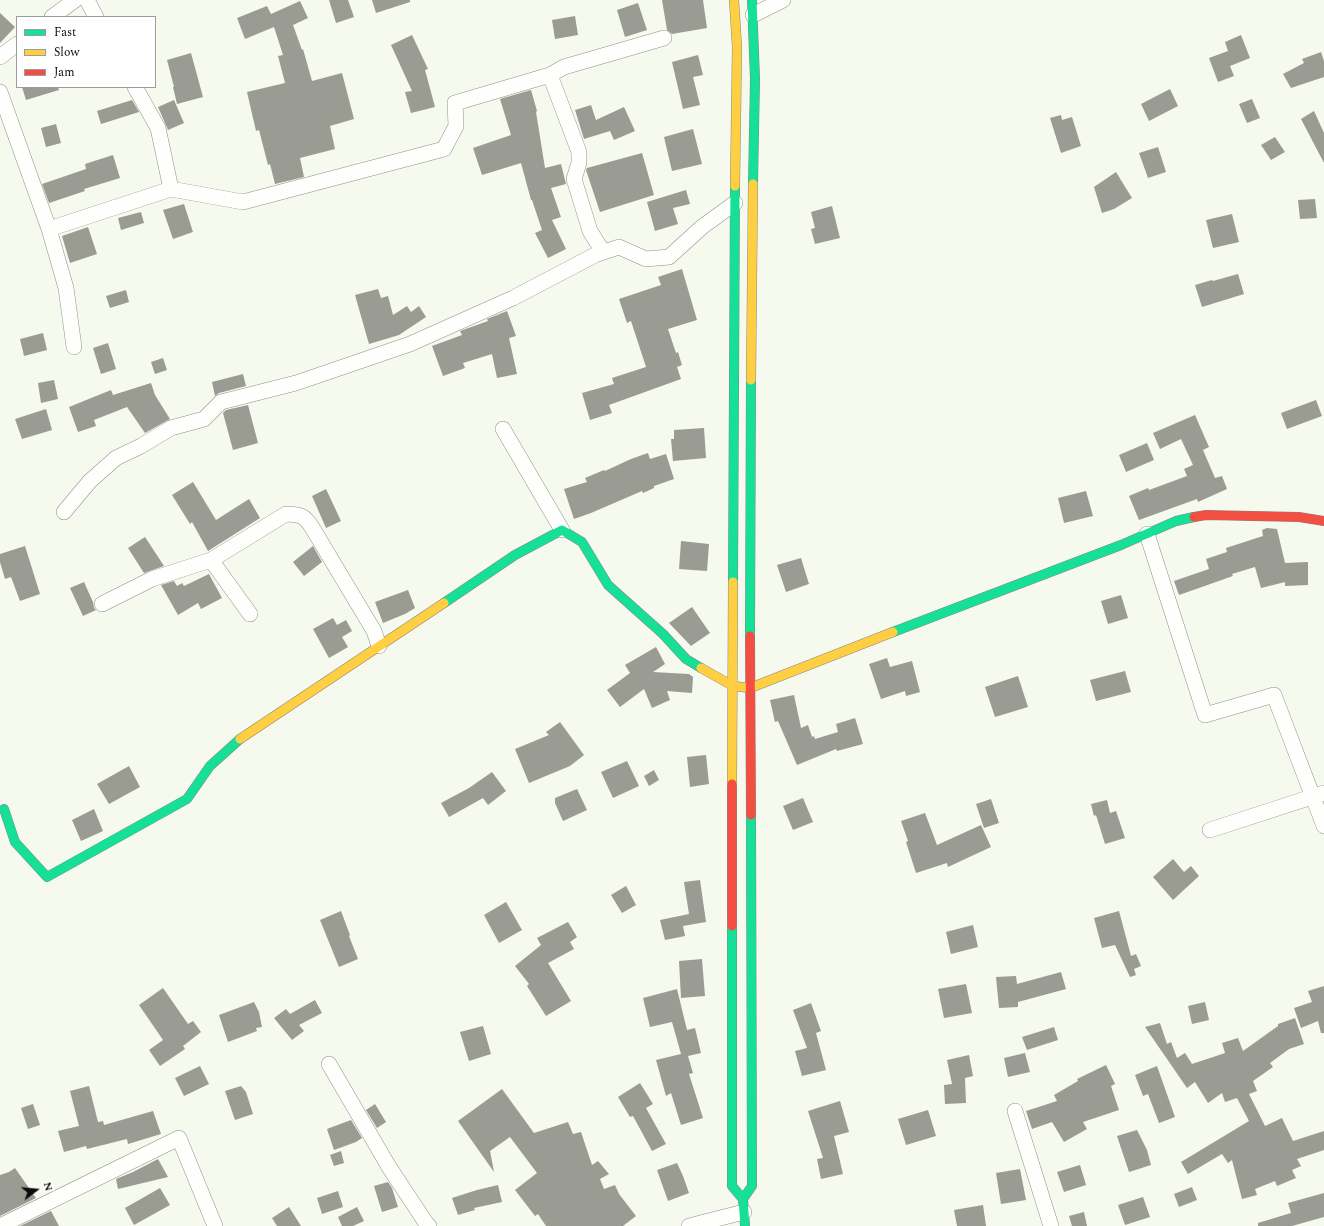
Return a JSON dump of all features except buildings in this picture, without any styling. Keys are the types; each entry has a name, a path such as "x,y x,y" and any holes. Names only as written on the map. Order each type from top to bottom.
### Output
{"street":[{"path":"53,16 75,0"},
{"path":"86,0 95,16"},
{"path":"734,0 737,47 735,203 732,1186 744,1212"},
{"path":"736,28 753,14 783,0"},
{"path":"744,1212 752,1186 750,688 752,256 755,79 753,14"},
{"path":"49,229 171,189 243,202 444,149 456,126 455,103 550,75 564,67 664,38"},
{"path":"0,57 16,45"},
{"path":"550,75 579,152 574,179 590,231 603,252"},
{"path":"135,88 158,128 171,189"},
{"path":"0,92 49,229 66,288 74,348"},
{"path":"64,512 90,481 116,458 141,446 172,428 204,419 221,402 296,382 410,344 513,298 603,252 619,247 646,259 669,257 702,227 735,203"},
{"path":"503,430 562,530 582,542 608,585 663,634 686,659 733,686 750,688 868,641 1005,590 1147,534 1176,521 1206,516 1299,517 1324,521"},
{"path":"102,604 152,578 211,560 286,514 298,514 307,520 313,529 374,631 379,646"},
{"path":"4,809 15,842 47,877 187,798 210,766 242,738 515,554 562,530"},
{"path":"1147,534 1205,715 1274,695 1318,795 1324,826"},
{"path":"211,560 250,614"},
{"path":"1210,830 1318,795"},
{"path":"328,1064 389,1167 429,1226"},
{"path":"1015,1111 1051,1226"},
{"path":"0,1226 179,1138 215,1226"},
{"path":"689,1226 717,1222 744,1212"}],"traffic: fast":[{"path":"752,0 755,79 753,184"},
{"path":"733,582 735,186"},
{"path":"750,636 751,380"},
{"path":"893,632 1121,545 1176,521 1194,517"},
{"path":"444,603 515,555 562,530 582,542 608,585 663,634 686,659 701,668"},
{"path":"4,809 15,842 47,877 187,799 210,766 240,739"},
{"path":"743,1199 752,1186 751,815"},
{"path":"732,926 732,1186 743,1199 745,1226"}],"traffic: slow":[{"path":"734,0 737,47 735,186"},
{"path":"751,380 753,184"},
{"path":"732,784 733,582"},
{"path":"240,739 444,603"},
{"path":"701,668 733,686 750,688 893,632"}],"traffic: jam":[{"path":"1194,517 1206,515 1299,517 1324,521"},
{"path":"750,636 751,815"},
{"path":"732,784 732,926"}]}
